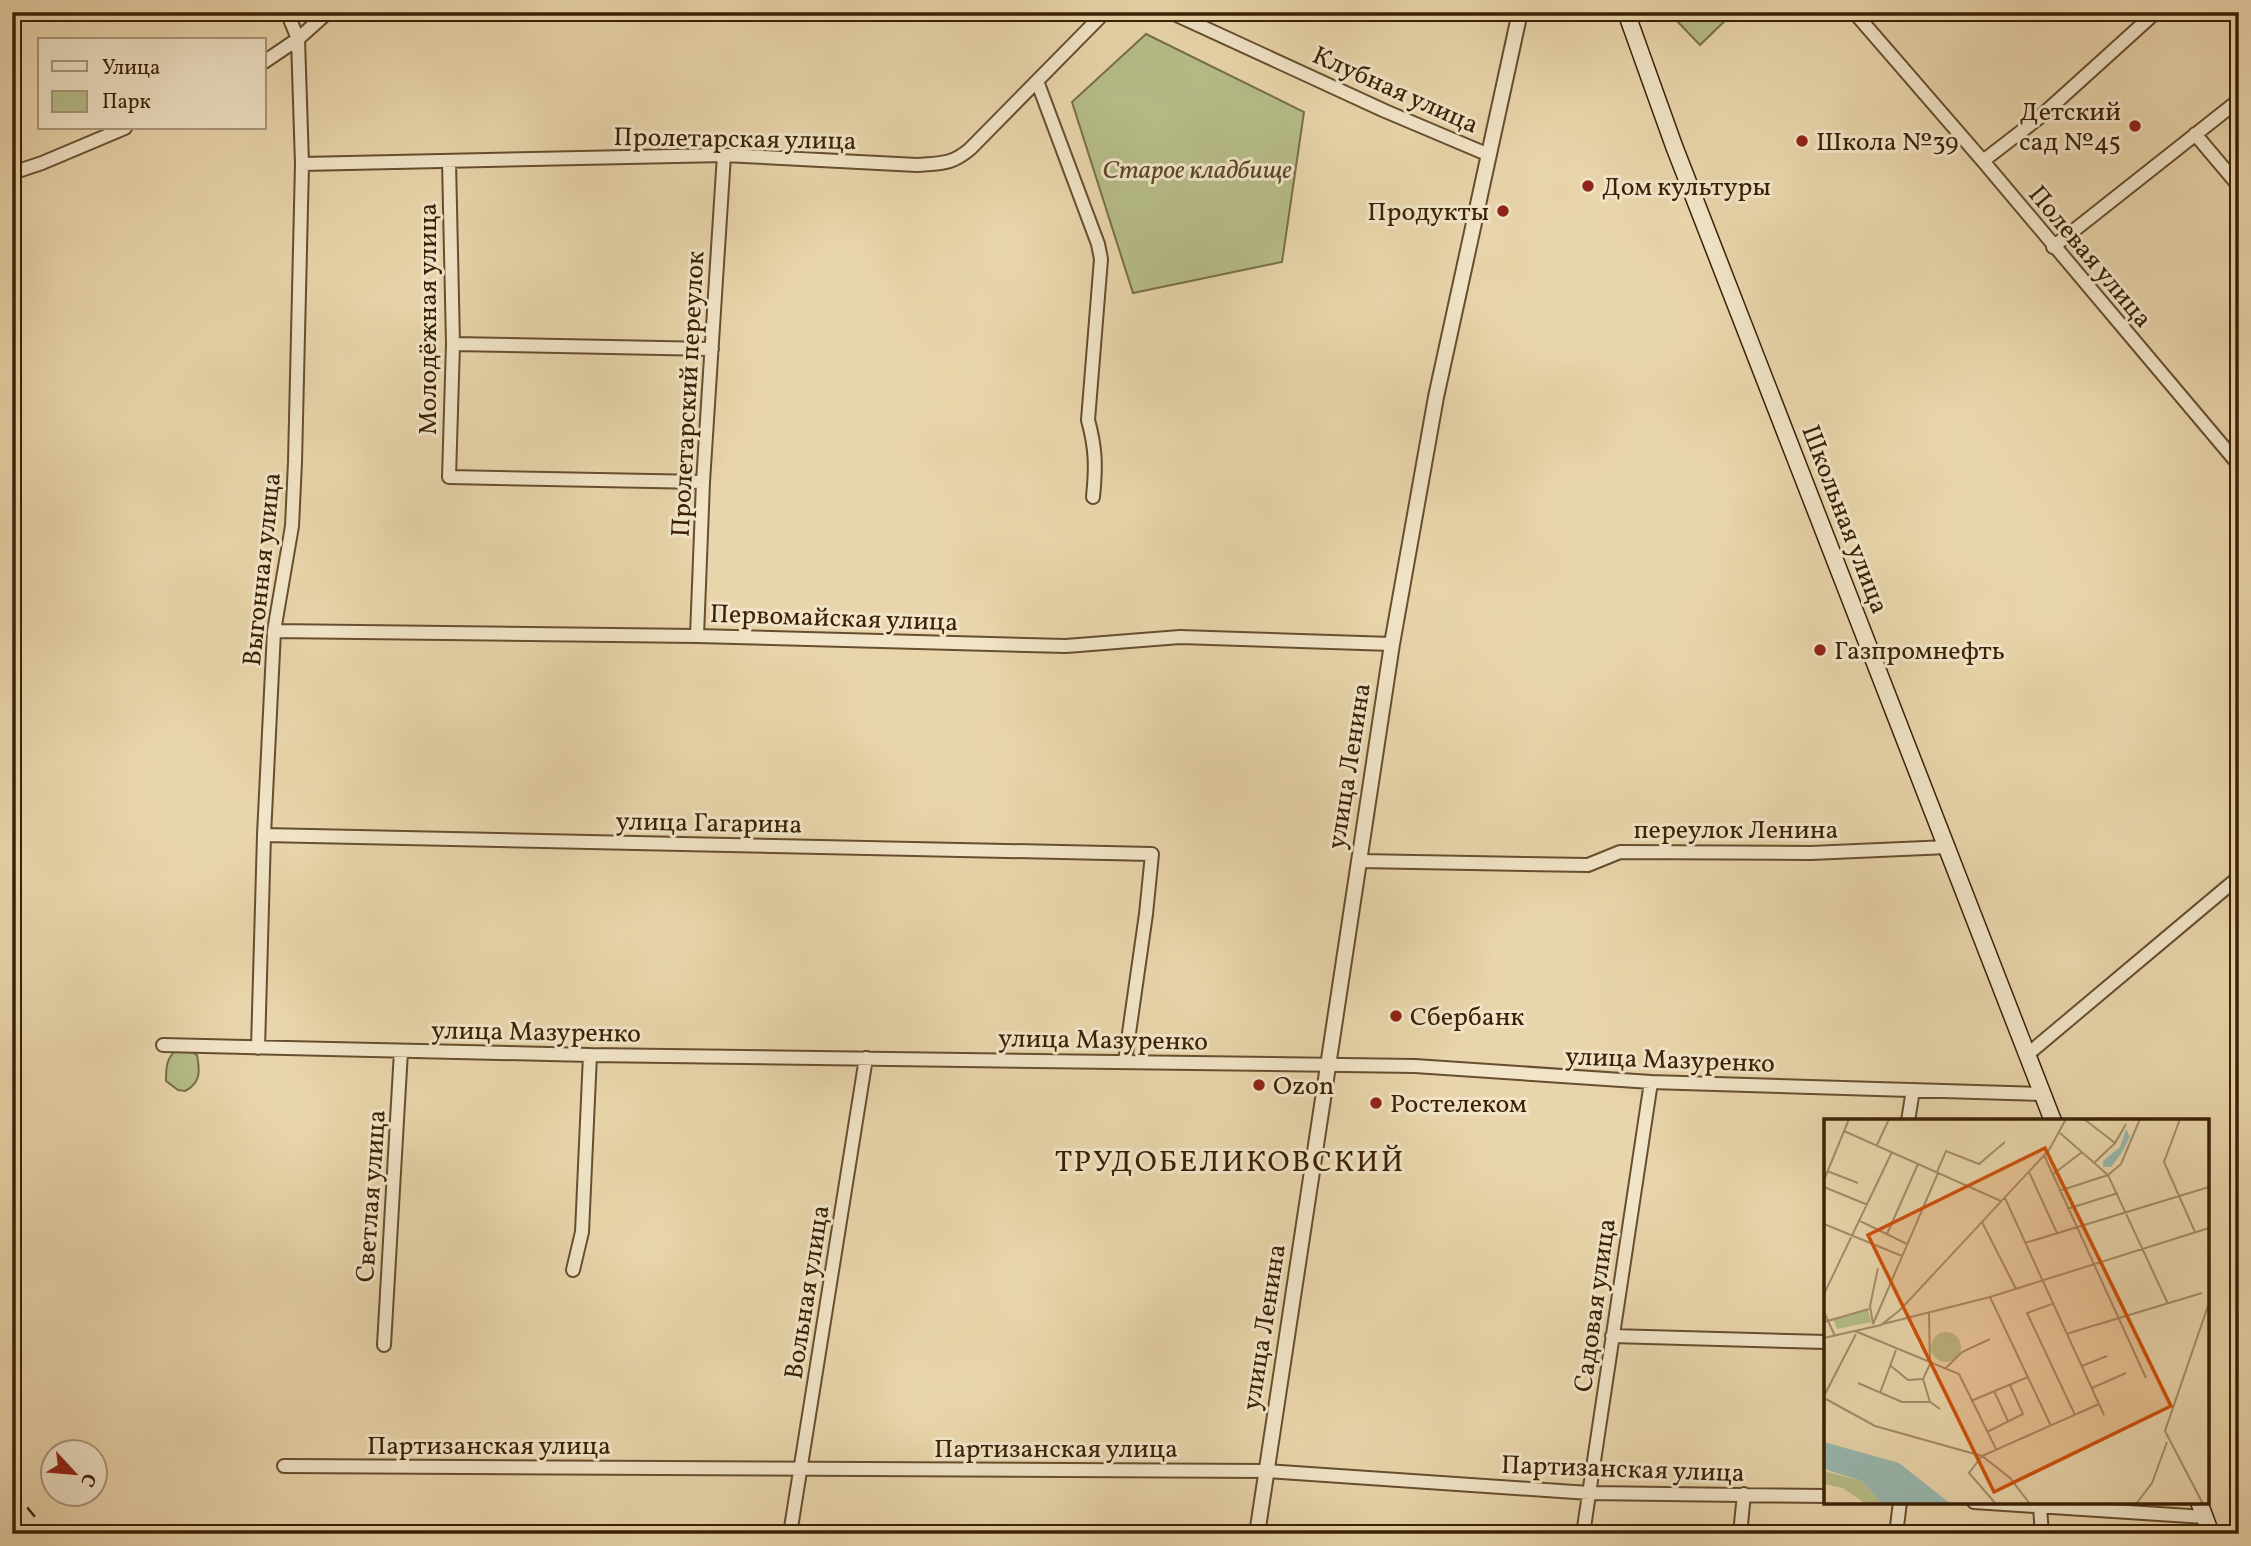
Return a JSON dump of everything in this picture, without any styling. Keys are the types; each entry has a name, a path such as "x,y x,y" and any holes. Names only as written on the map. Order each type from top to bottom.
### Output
{"main road":[{"name":"Школьная улица","path":"1626,12 1674,146 2052,1119"},
{"path":"2202,1510 2211,1534"}],"street":[{"name":"Выгонная улица","path":"258,1048 264,835 274,631 292,526 302,164 298,39 287,12"},
{"path":"266,61 298,39 328,12"},
{"name":"Пролетарская улица","path":"302,164 724,155 917,165 957,160 1105,12"},
{"name":"Клубная улица","path":"1170,12 1385,111 1489,155"},
{"name":"улица Ленина","path":"1257,1534 1392,644 1436,397 1520,12"},
{"name":"Полевая улица","path":"1854,12 2239,465"},
{"path":"1983,161 2040,117 2156,12"},
{"path":"1037,81 1098,244 1101,260 1088,420 1097,463 1093,497"},
{"path":"2053,247 2239,100"},
{"path":"12,173 120,130"},
{"path":"2195,134 2239,186"},
{"name":"Пролетарский переулок","path":"697,636 703,482 724,155"},
{"name":"Молодёжная улица","path":"449,161 453,344 449,477 703,482"},
{"path":"453,344 712,349"},
{"name":"Первомайская улица","path":"274,631 697,636 1066,646 1180,637 1392,644"},
{"name":"улица Гагарина","path":"264,835 1152,854 1125,1061"},
{"name":"переулок Ленина","path":"1359,861 1588,865 1620,852 1811,853 1948,847"},
{"path":"2028,1054 2239,877"},
{"name":"улица Мазуренко","path":"163,1045 590,1055 1415,1066 1651,1082 2043,1094"},
{"name":"Светлая улица","path":"384,1345 401,1051"},
{"path":"573,1270 582,1232 590,1055"},
{"name":"Вольная улица","path":"790,1534 866,1058"},
{"name":"Садовая улица","path":"1583,1534 1651,1082"},
{"path":"1908,1119 1913,1090"},
{"path":"1612,1336 1824,1342"},
{"name":"Партизанская улица","path":"284,1466 1266,1471 1590,1493 1824,1496"},
{"path":"1740,1534 1744,1494"},
{"path":"1896,1534 1900,1504"},
{"path":"2000,1504 2202,1510"},
{"path":"2040,1507 2042,1534"}],"green space":[{"path":"1682,12 1734,12 1700,45 1675,19"},
{"name":"Старое кладбище","path":"1146,34 1304,112 1282,262 1133,293 1072,102"},
{"path":"177,1050 189,1050 197,1055 197,1080 185,1091 178,1090 166,1081 169,1060"}],"railway":[{"path":"12,1489 49,1534"},
{"path":"12,1509 33,1534"}],"place":[{"name":"Детский сад №45","path":"2135,126"},
{"name":"Школа №39","path":"1802,141"},
{"name":"Дом культуры","path":"1588,186"},
{"name":"Продукты","path":"1503,211"},
{"name":"Газпромнефть","path":"1820,650"},
{"name":"Сбербанк","path":"1396,1016"},
{"name":"Ozon","path":"1259,1085"},
{"name":"Ростелеком","path":"1376,1103"}],"district":[{"name":"ТРУДОБЕЛИКОВСКИЙ","path":"1230,1161"}]}
